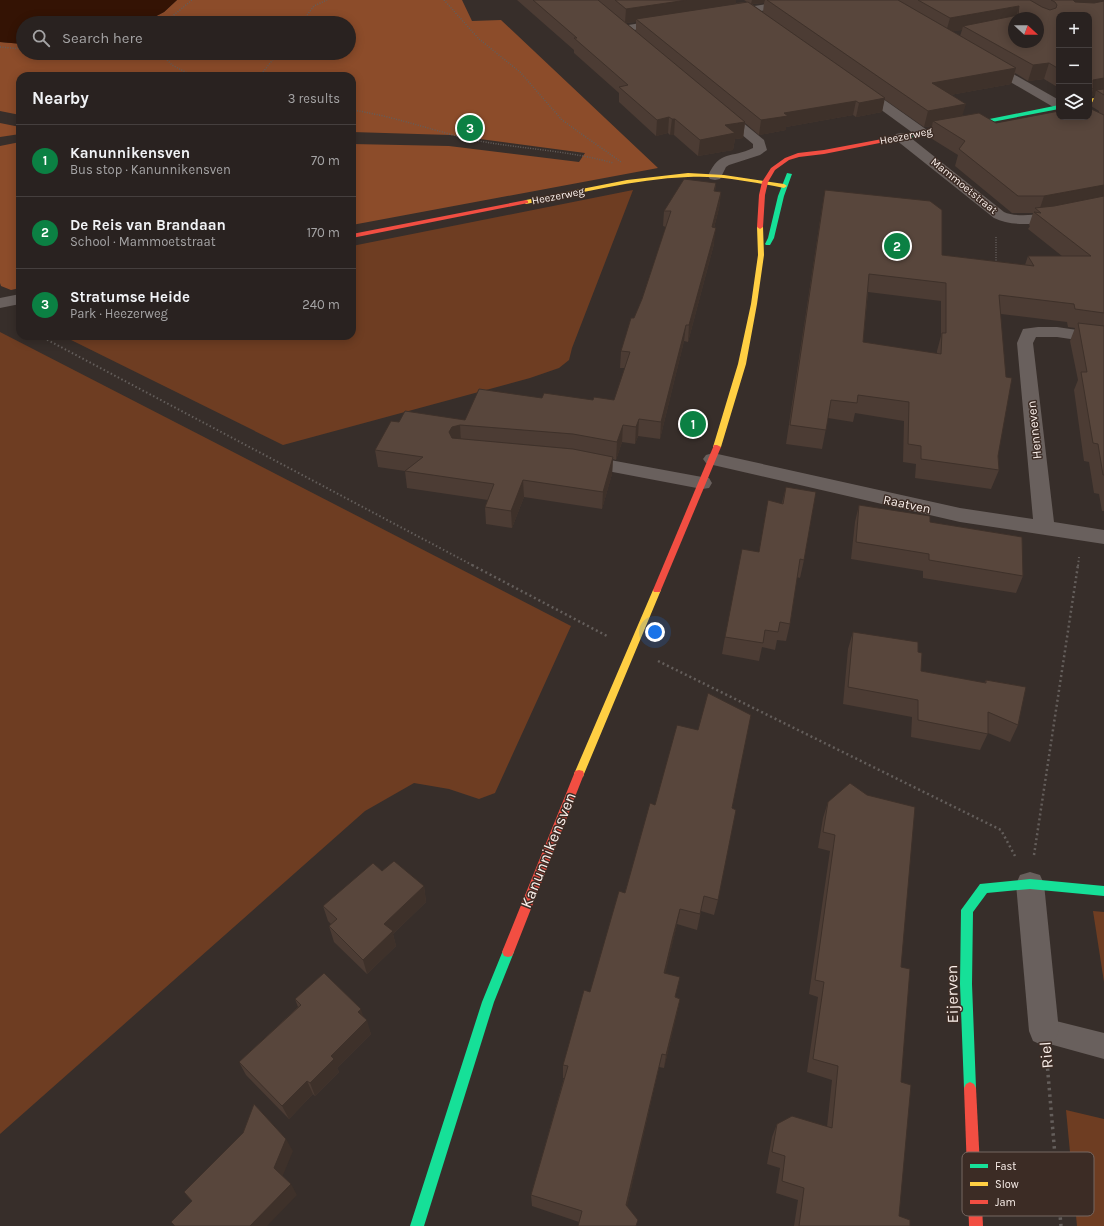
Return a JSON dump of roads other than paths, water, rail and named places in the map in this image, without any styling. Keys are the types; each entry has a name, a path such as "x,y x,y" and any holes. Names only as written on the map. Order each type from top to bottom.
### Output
{"street":[{"path":"735,0 761,20"},
{"path":"716,15 815,0"},
{"path":"611,19 634,39"},
{"path":"622,29 677,21"},
{"path":"977,57 1056,104"},
{"path":"846,79 922,133"},
{"path":"1092,100 1104,98"},
{"path":"712,104 759,143 760,150 747,156 723,162 719,165 715,176"},
{"name":"Heezerweg","path":"765,182 773,169 787,159 798,155 824,152 1056,107"},
{"name":"Mammoetstraat","path":"901,136 999,215 1007,219 1031,220 1104,206"},
{"name":"Heezerweg","path":"356,235 637,181 688,175 715,176 765,182 784,186 791,172 798,166 824,152"},
{"name":"Kanunnikensven","path":"417,1226 488,1002 562,814 713,459 742,364 762,255 760,233 762,195 765,182"},
{"name":"Kanunnikensven","path":"762,255 771,238 784,186"},
{"path":"0,303 16,300"},
{"name":"Henneven","path":"1044,528 1025,343 1029,333 1056,333 1104,339"},
{"path":"565,459 702,483"},
{"name":"Raatven","path":"713,459 849,492 960,515 1104,537"},
{"name":"Eijerven","path":"973,1152 966,984 967,910 984,888 1030,884 1104,891"},
{"name":"Riel","path":"1030,884 1044,1031"},
{"name":"Eijerven","path":"976,1216 976,1226"}],"lane":[{"path":"1044,1031 1104,1046"}],"place":[{"name":"Stratumse Heide","path":"470,128"},
{"name":"De Reis van Brandaan","path":"897,246"},
{"name":"Kanunnikensven","path":"693,424"}]}
